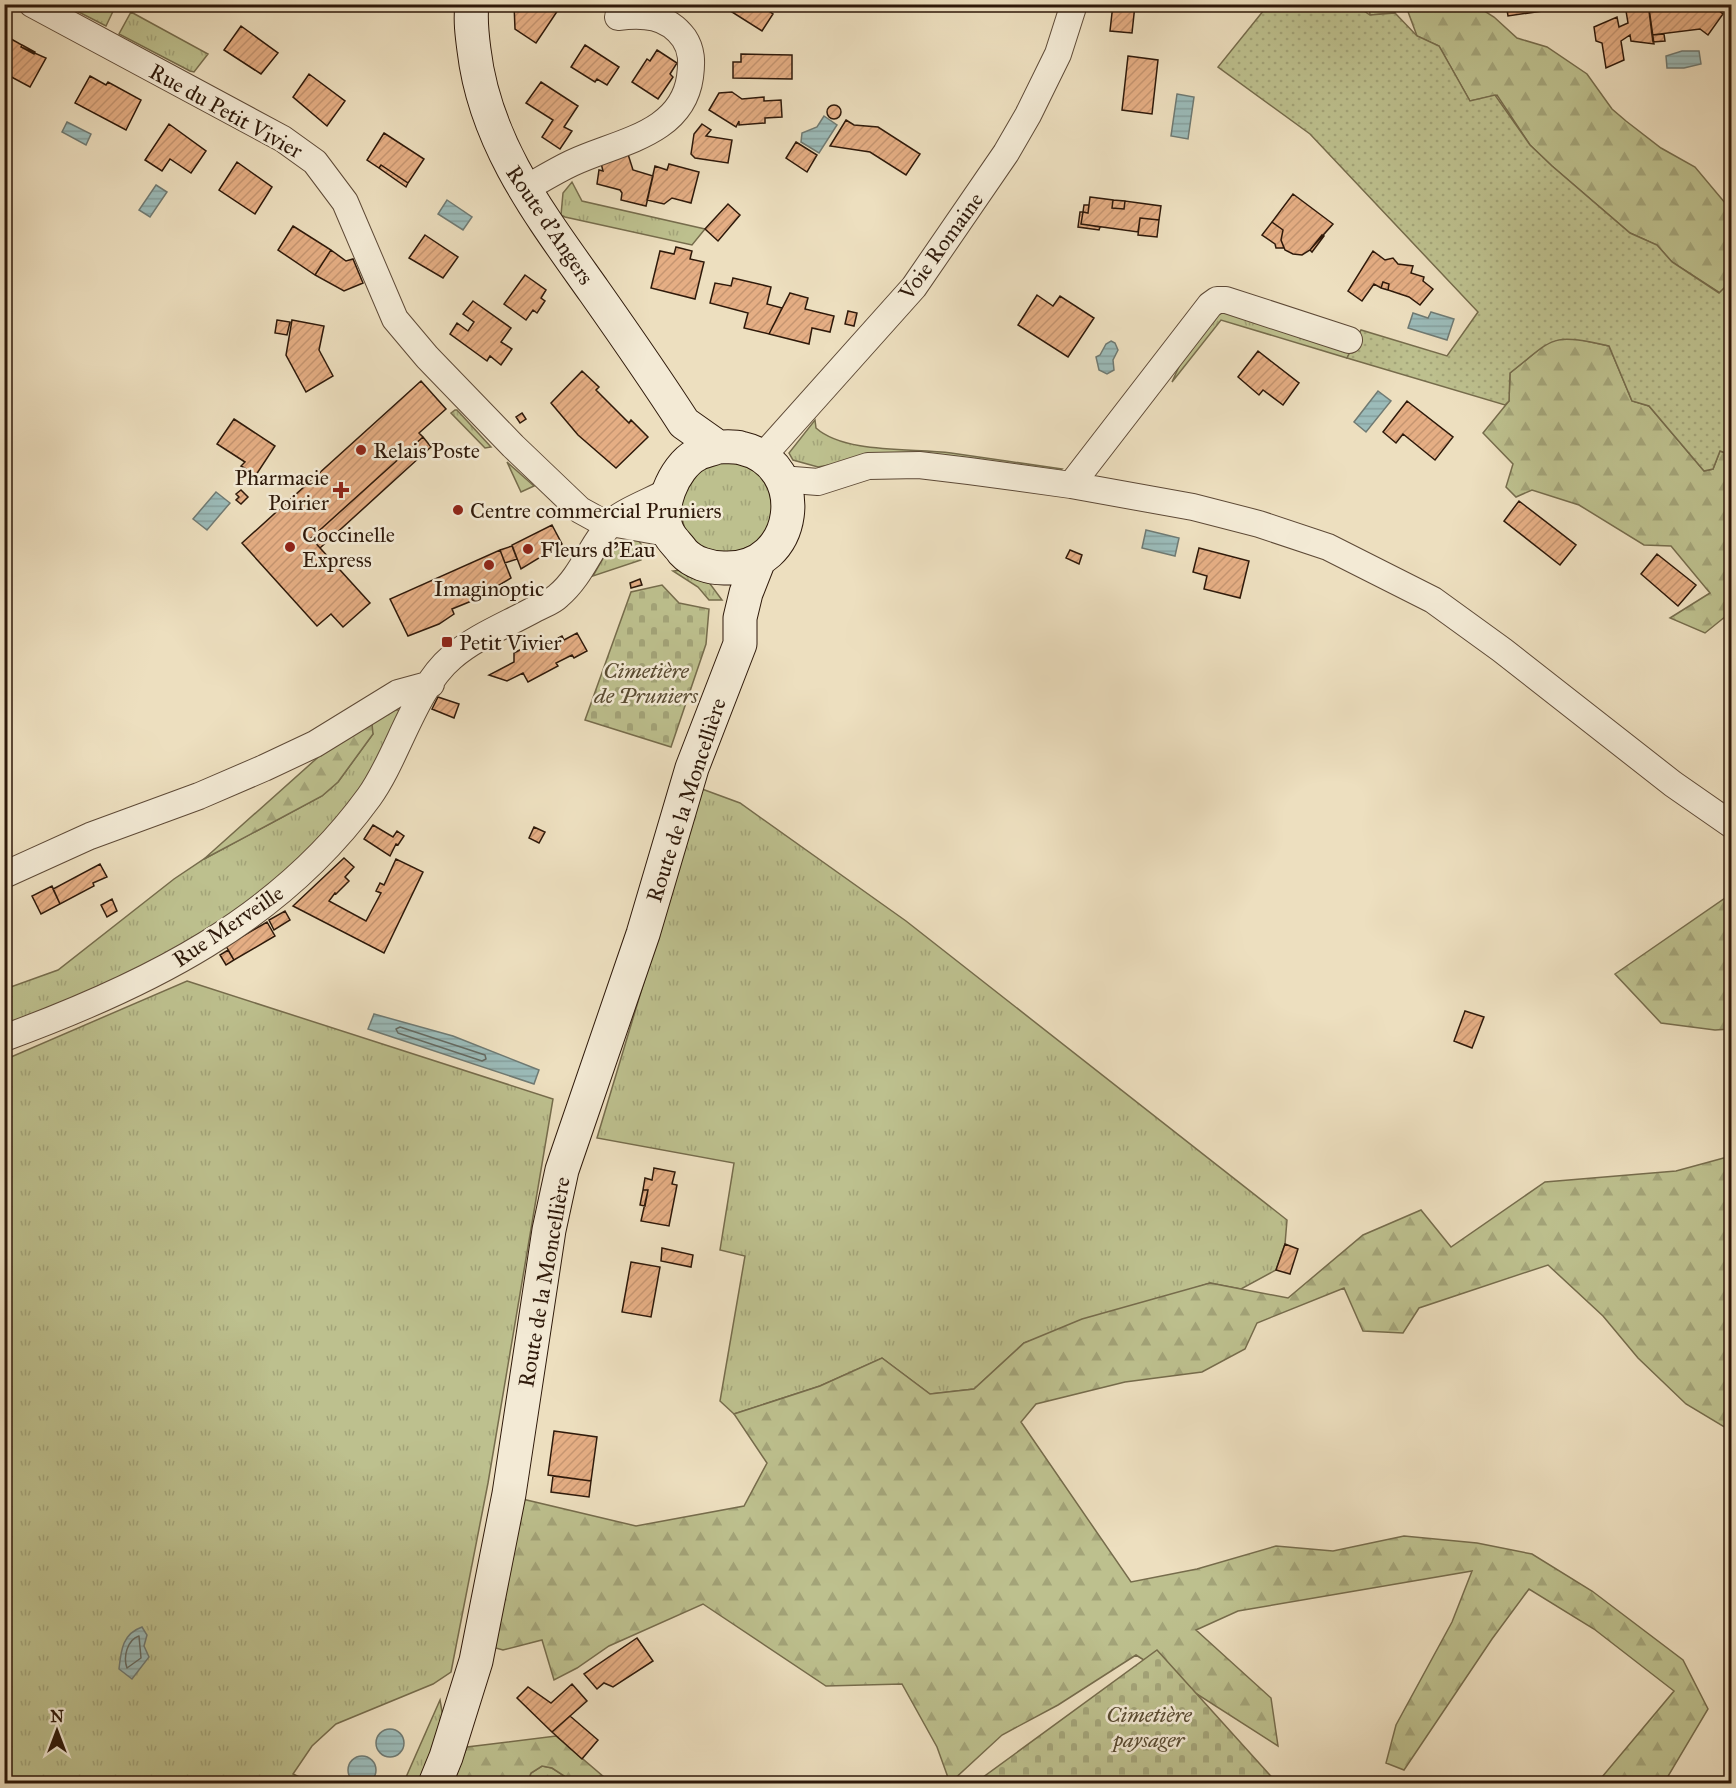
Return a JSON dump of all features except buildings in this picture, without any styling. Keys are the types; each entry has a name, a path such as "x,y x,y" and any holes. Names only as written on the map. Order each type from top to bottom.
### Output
{"street":[{"name":"Rue du Petit Vivier","path":"32,4 283,139 315,162 345,202 395,319 513,446 580,510 600,521 612,521 667,532"},
{"name":"Route d'Angers","path":"472,4 476,63 484,101 502,152 524,190 684,423 718,447"},
{"name":"Voie Romaine","path":"777,481 1006,153 1028,115 1058,54 1074,4"},
{"path":"524,190 572,163 653,130 670,118 685,95 692,61 688,44 682,35 659,18 639,14 618,17"},
{"path":"1071,485 1210,305 1217,300 1226,300 1349,340"},
{"path":"684,423 684,465"},
{"path":"718,447 741,448 777,481 788,517 780,541 759,560 739,569 710,568 686,554 667,532 667,492 678,471 696,455 718,447"},
{"path":"777,481 818,482 868,466 920,465 1071,485 1192,507 1259,524 1328,547 1433,600 1502,650 1673,784 1731,825"},
{"path":"612,521 667,492"},
{"name":"Rue Merveille","path":"4,1038 75,1012 155,975 266,906 346,829 378,785 401,735 431,684 451,657 558,597 586,562 612,521"},
{"name":"Route de la Moncellière","path":"435,1784 446,1757 480,1638 509,1494 549,1230 562,1170 643,934 692,768 740,644 740,618 746,593 759,560"},
{"name":"Route de la Moncellière","path":"710,568 731,593 740,618"},
{"path":"4,875 90,836 199,796 255,772 315,744 398,693 431,684"}],"green space":[{"path":"116,4 106,26 65,5"},
{"path":"1268,5 1355,5 1370,15 1395,13 1417,36 1439,46 1470,101 1495,95 1530,145 1630,233 1657,245 1672,262 1719,293 1731,281 1731,455 1720,451 1713,469 1704,471 1649,406 1632,401 1609,346 1563,339 1546,345 1510,373 1509,401 1505,405 1347,358 1361,330 1447,356 1478,312 1310,134 1218,67"},
{"path":"1369,5 1393,5 1395,13 1370,15"},
{"path":"1402,5 1475,5 1494,17 1517,38 1547,47 1587,74 1612,109 1661,148 1695,167 1731,210 1731,281 1720,293 1672,262 1657,245 1630,233 1530,145 1497,95 1470,101 1439,46 1417,36 1407,9"},
{"path":"131,12 208,54 194,72 119,34"},
{"path":"572,182 582,201 705,229 692,245 565,217 561,215 563,193"},
{"path":"1216,310 1353,347 1347,358 1221,320 1172,382 1190,342"},
{"path":"1568,337 1609,346 1632,401 1649,406 1704,471 1713,469 1720,451 1731,455 1731,612 1705,633 1670,618 1710,593 1671,546 1644,545 1579,505 1532,490 1516,497 1506,487 1513,464 1483,433 1509,401 1510,373 1548,342"},
{"path":"455,410 491,447 485,448 451,413"},
{"path":"815,420 816,428 829,436 861,446 951,453 1062,469 1053,476 863,459 818,467 793,460 789,453"},
{"path":"723,460 754,467 775,492 767,539 724,557 695,543 689,536 682,519 685,492 694,475 711,464"},
{"path":"507,462 534,486 521,492"},
{"path":"634,534 641,544 641,560 593,576 609,548"},
{"path":"683,570 708,581 722,600 709,600 698,587 673,571"},
{"name":"Cimetière de Pruniers","path":"662,585 679,603 709,609 706,644 671,747 585,720 631,592"},
{"path":"390,709 398,710 403,715 369,784 272,888 135,975 5,1027 5,989 58,970 174,879 204,859 322,796 338,782 373,734 367,720"},
{"path":"367,720 372,724 373,734 338,782 322,796 204,859 334,743"},
{"path":"702,789 740,803 906,921 1287,1220 1285,1244 1276,1270 1241,1289 1210,1283 1024,1343 974,1389 930,1394 882,1358 820,1386 734,1414 720,1401 745,1256 720,1250 734,1163 597,1138"},
{"path":"1731,894 1731,1029 1715,1030 1661,1023 1615,974"},
{"path":"187,981 553,1099 488,1483 451,1672 433,1684 336,1724 312,1746 293,1774 312,1783 5,1783 4,1060"},
{"path":"1731,1156 1731,1431 1686,1404 1638,1358 1603,1316 1548,1265 1419,1308 1403,1333 1363,1331 1344,1288 1257,1323 1245,1349 1202,1372 1125,1382 1036,1404 1021,1422 1131,1582 1197,1569 1276,1546 1333,1551 1404,1536 1477,1543 1532,1554 1592,1591 1683,1660 1708,1709 1664,1783 1597,1783 1674,1691 1594,1629 1529,1589 1492,1639 1404,1770 1386,1763 1396,1725 1452,1622 1472,1571 1238,1611 1196,1630 1271,1698 1278,1746 1136,1655 1058,1705 1002,1735 950,1783 937,1747 902,1684 826,1686 703,1604 609,1646 577,1668 554,1680 542,1640 503,1650 492,1647 518,1498 636,1526 744,1506 767,1463 734,1414 820,1386 882,1358 930,1394 974,1389 1024,1343 1082,1319 1210,1283 1288,1298 1363,1235 1421,1210 1451,1247 1545,1182 1676,1171"},
{"name":"Cimetière paysager","path":"1157,1650 1277,1783 975,1783"},
{"path":"440,1700 444,1723 422,1783 403,1784"},
{"path":"556,1736 611,1783 575,1783 552,1768 542,1766 531,1773 527,1783 452,1784 467,1747"},
{"path":"542,1766 552,1768 575,1783 527,1784 531,1773"}],"water":[{"path":"1682,51 1699,51 1701,64 1684,68 1667,68 1666,56"},
{"path":"1177,94 1194,97 1188,139 1171,136"},
{"path":"824,116 837,125 819,153 801,142 802,133 817,127"},
{"path":"67,122 91,134 86,145 62,132"},
{"path":"156,185 167,192 150,217 139,210"},
{"path":"447,200 472,217 463,230 438,214"},
{"path":"1431,312 1454,319 1447,340 1408,328 1413,313 1428,318"},
{"path":"1111,341 1115,343 1118,350 1113,360 1114,370 1107,374 1099,370 1096,357"},
{"path":"1378,391 1391,401 1366,432 1354,422"},
{"path":"216,492 230,503 207,530 193,519"},
{"path":"1146,530 1179,538 1175,556 1142,548"},
{"path":"374,1014 453,1036 539,1070 534,1084 368,1029"},
{"path":"142,1627 147,1635 144,1646 149,1657 132,1679 119,1669 121,1656 126,1639"},
{"path":"390,1729 400,1733 404,1743 400,1753 390,1757 380,1753 376,1743 380,1733"},
{"path":"362,1756 372,1760 376,1770 372,1780 362,1784 352,1780 348,1770 352,1760"}],"place":[{"name":"Relais Poste","path":"361,450"},
{"name":"Pharmacie Poirier","path":"341,490"},
{"name":"Centre commercial Pruniers","path":"458,510"},
{"name":"Coccinelle Express","path":"290,547"},
{"name":"Fleurs d'Eau","path":"528,549"},
{"name":"Imaginoptic","path":"489,565"},
{"name":"Petit Vivier","path":"447,642"}]}
